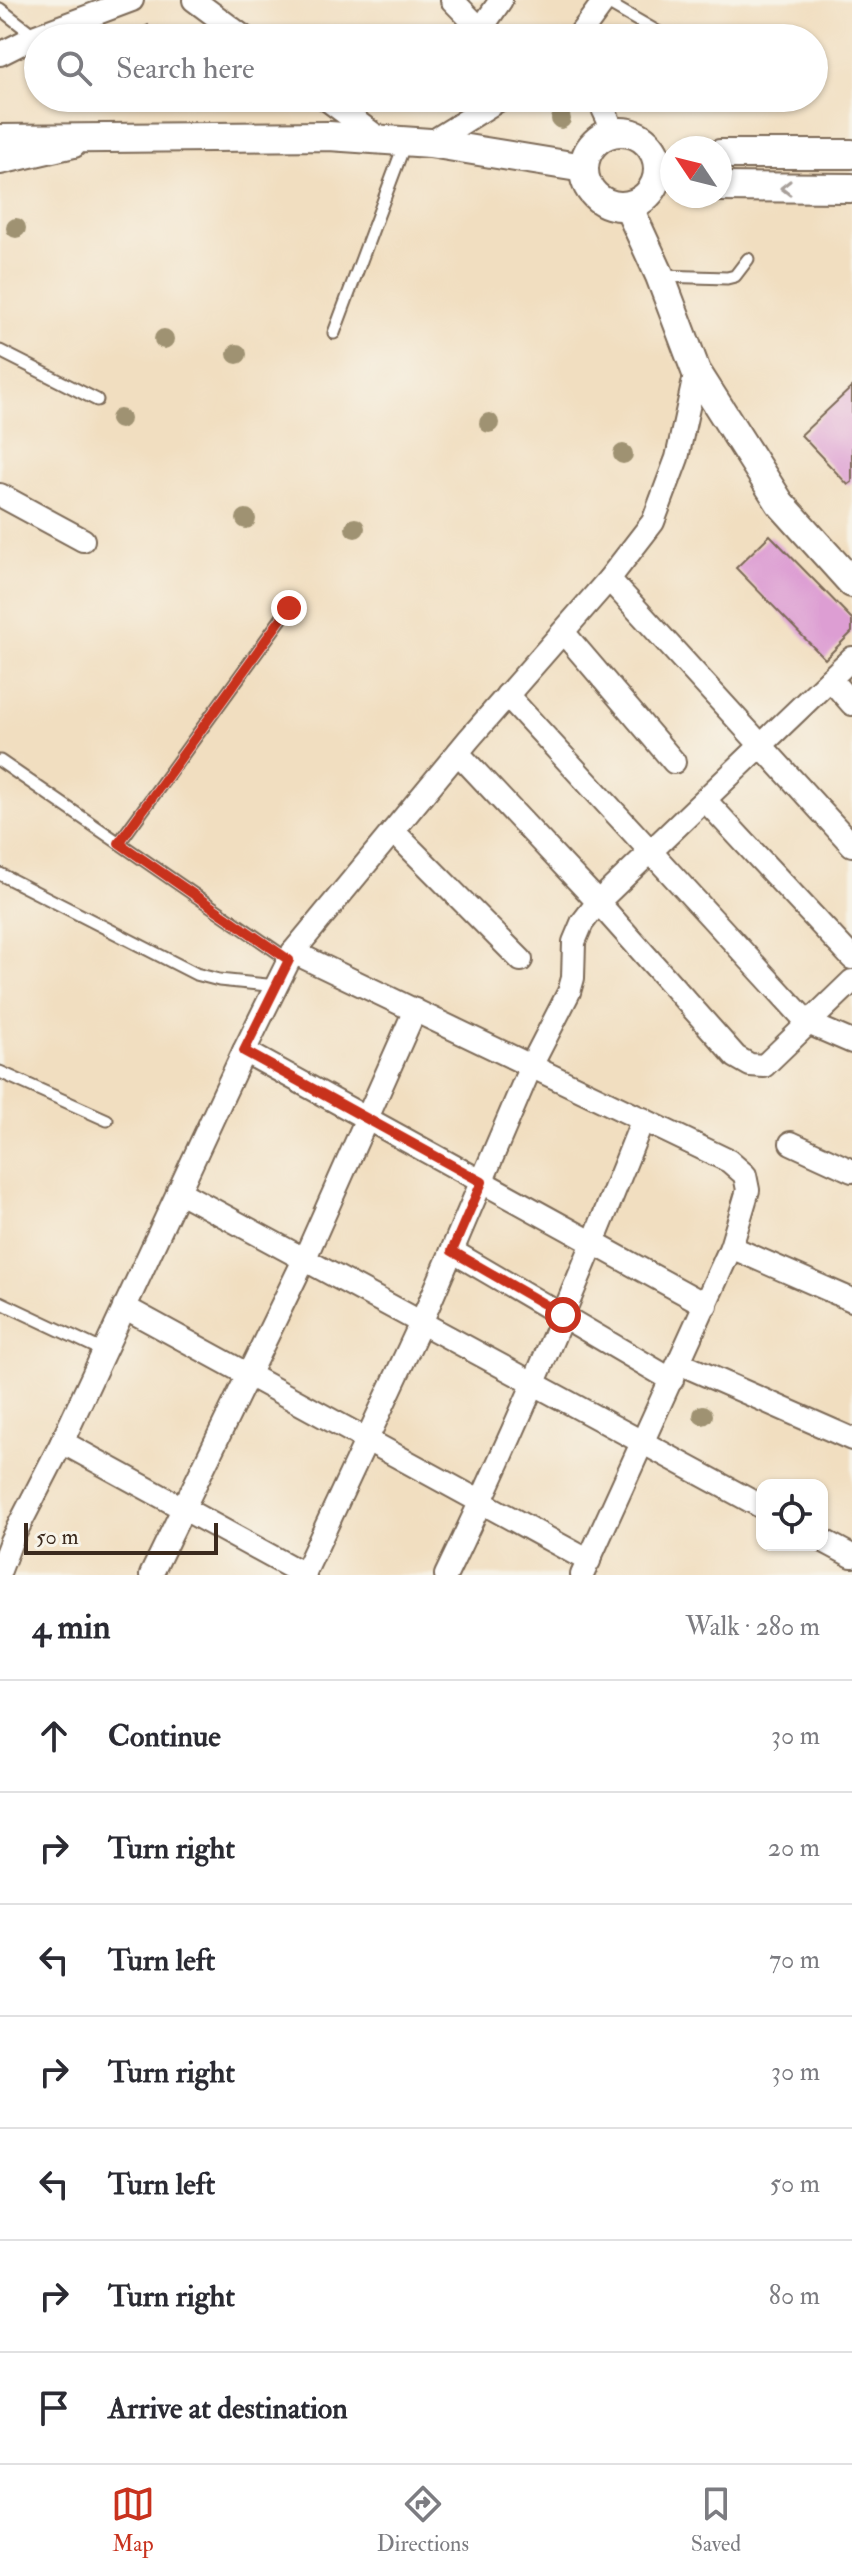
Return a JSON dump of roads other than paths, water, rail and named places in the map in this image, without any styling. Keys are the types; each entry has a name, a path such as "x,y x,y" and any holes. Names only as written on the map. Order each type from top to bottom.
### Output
{"street":[{"path":"68,24 132,0"},
{"path":"194,0 226,24"},
{"path":"452,0 475,24"},
{"path":"490,24 501,0"},
{"path":"588,24 605,1"},
{"path":"0,54 24,42"},
{"path":"351,112 405,141"},
{"path":"405,141 470,112"},
{"path":"605,112 614,132"},
{"path":"660,151 631,132 614,132 599,139 588,152 584,168 586,185 596,198 612,206 628,206 660,189"},
{"path":"0,139 329,136 405,141 584,168"},
{"path":"0,163 110,138"},
{"path":"732,154 852,154"},
{"path":"732,187 852,188"},
{"path":"628,206 660,276 696,371 780,503 852,583"},
{"path":"0,1570 6,1538 62,1442 291,956 458,753 609,579 653,522 677,458 696,371"},
{"path":"0,495 83,540"},
{"path":"609,579 852,845"},
{"path":"563,632 674,762"},
{"path":"62,1442 304,1574 421,1323 531,1066 569,992 573,978 574,942 582,923 598,902 852,658"},
{"path":"830,679 852,704"},
{"path":"507,695 808,1023 852,1042"},
{"path":"458,753 598,902 736,1057 750,1065 764,1066 852,981"},
{"path":"705,800 852,958"},
{"path":"393,831 521,960"},
{"path":"124,1307 481,1503 585,1568 731,1247 748,1190 745,1175 729,1161 643,1119 415,1010 291,956"},
{"path":"151,1575 304,1260 415,1010"},
{"path":"244,1051 706,1305"},
{"path":"446,1575 563,1315 643,1119"},
{"path":"791,1143 852,1171"},
{"path":"178,1191 756,1504"},
{"path":"731,1247 852,1300"},
{"path":"452,1251 563,1315 676,1371 852,1439"},
{"path":"828,1543 852,1556"}],"lane":[{"path":"605,1 644,24"},
{"path":"0,9 24,27"},
{"path":"334,333 405,141"},
{"path":"660,276 727,278 735,276 748,259"},
{"path":"0,351 97,400"},
{"path":"119,843 289,608"},
{"path":"0,761 291,956"},
{"path":"0,874 196,974 219,980 277,986"},
{"path":"0,1072 107,1120"},
{"path":"0,1302 104,1351"}]}
